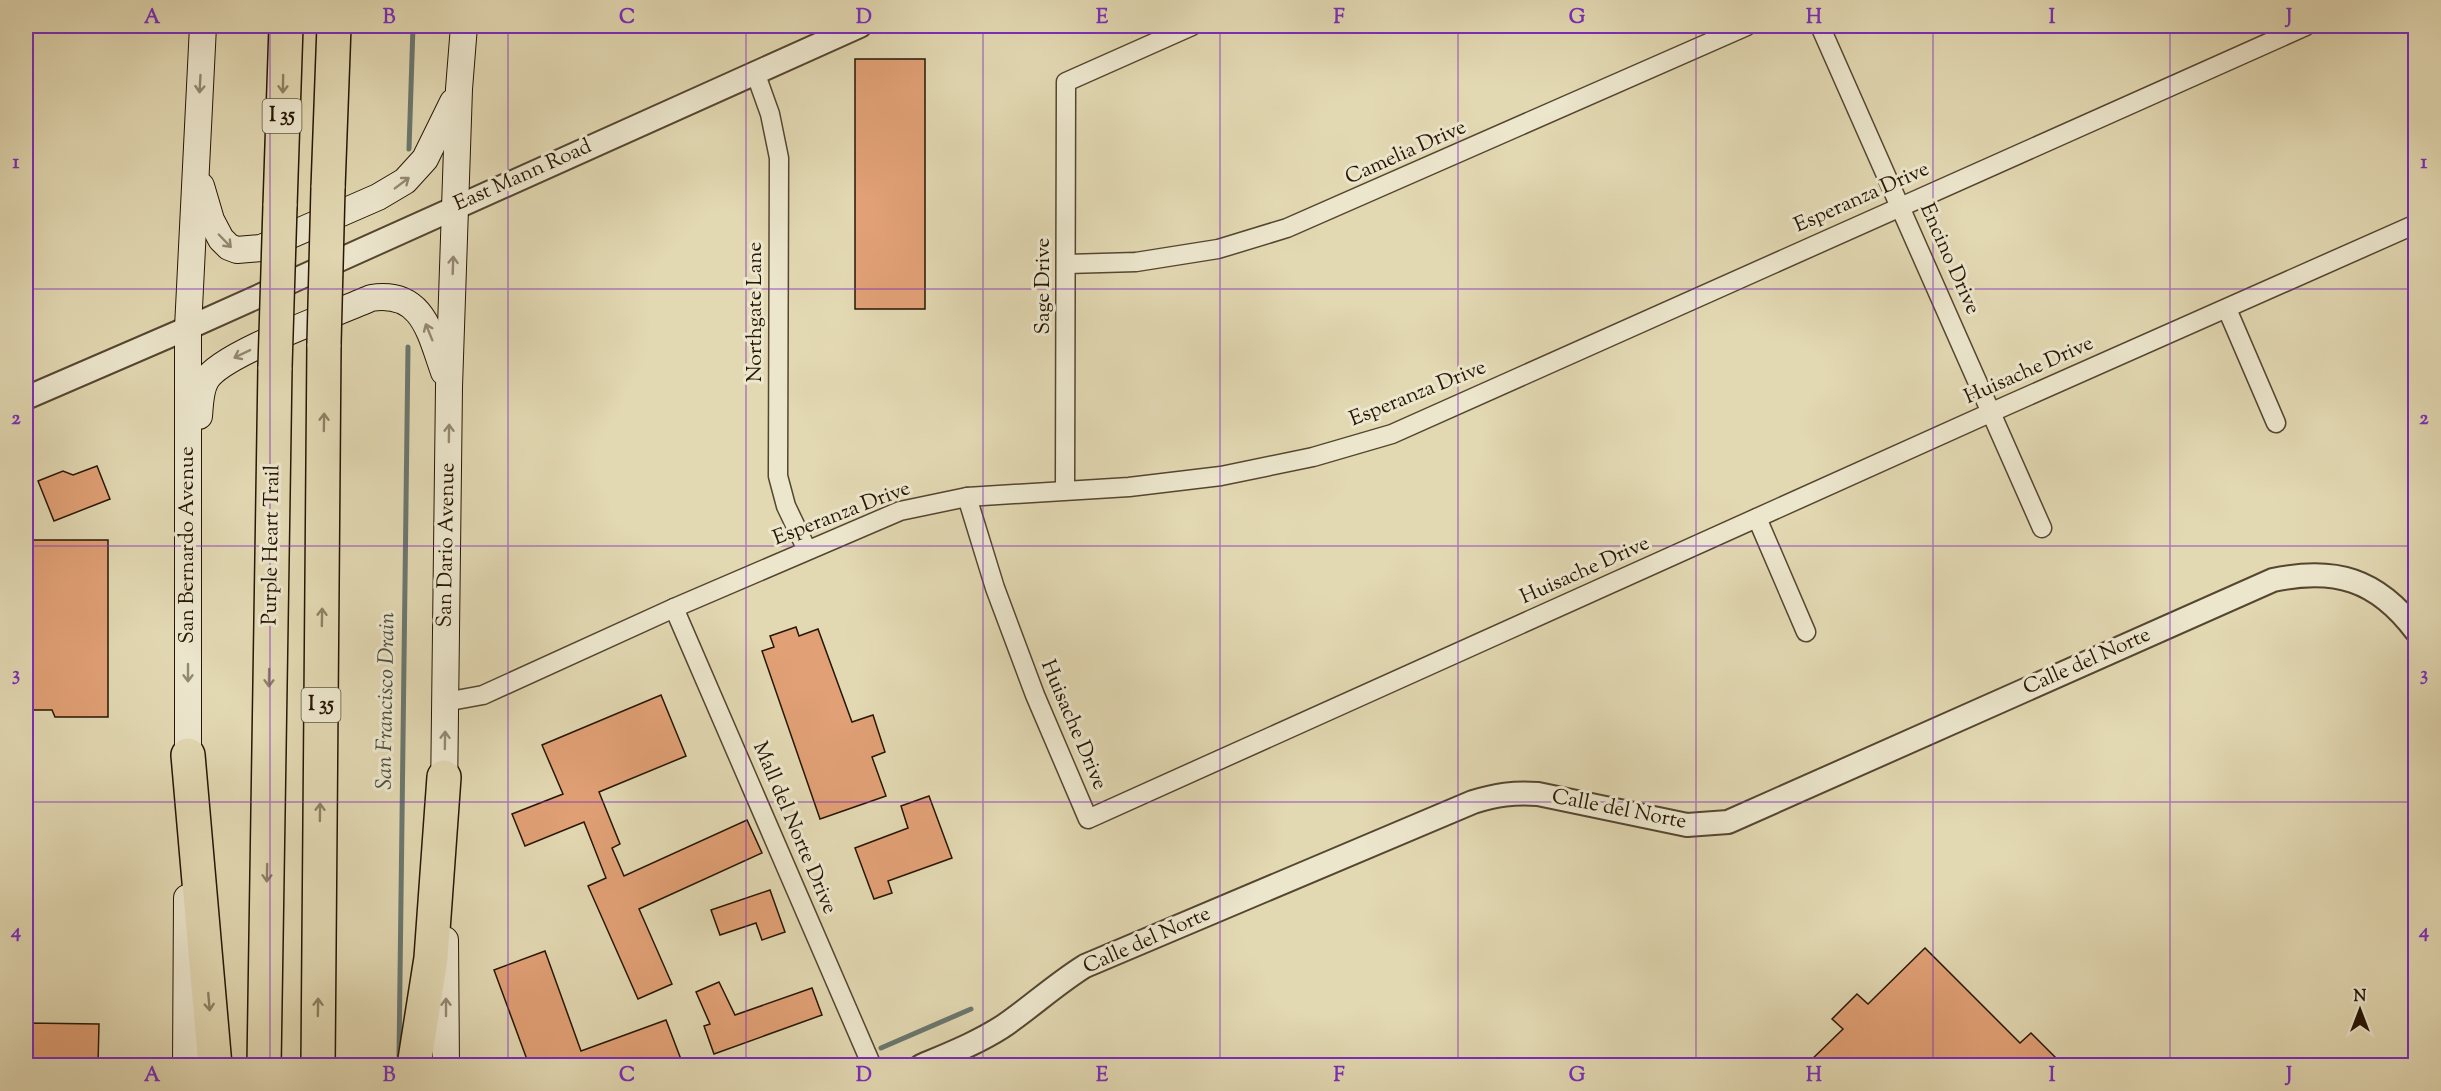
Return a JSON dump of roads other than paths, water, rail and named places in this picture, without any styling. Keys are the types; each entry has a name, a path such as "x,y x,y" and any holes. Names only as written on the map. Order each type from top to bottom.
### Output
{"highway":[{"name":"Purple Heart Trail","path":"264,1065 275,367 286,26"},
{"name":"I 35","path":"318,1065 324,344 334,26"},
{"path":"188,755 215,1065"},
{"path":"414,1065 431,958 444,777"}],"main road":[{"name":"San Bernardo Avenue","path":"186,1065 188,328 202,26"},
{"name":"San Dario Avenue","path":"446,1065 444,777 449,387 454,207 464,26"},
{"path":"196,169 211,220 221,239 229,247 237,250 261,248 378,198 405,181 425,159 459,89"},
{"path":"188,488 206,380 219,367 240,354 371,298 387,296 404,300 422,314 449,387"}],"street":[{"name":"East Mann Road","path":"26,398 188,328 860,26"},
{"name":"Sage Drive","path":"1065,490 1066,82 1192,26"},
{"name":"Camelia Drive","path":"1066,264 1136,262 1218,249 1287,228 1747,26"},
{"name":"Encino Drive","path":"1820,26 2042,528"},
{"name":"Esperanza Drive","path":"445,702 483,695 674,608 900,511 967,497 1129,487 1221,476 1313,457 1392,434 2306,26"},
{"name":"Northgate Lane","path":"755,72 770,114 779,158 778,476 786,506 807,550"},
{"name":"Huisache Drive","path":"967,497 995,588 1035,695 1088,819 2415,224"},
{"path":"2227,309 2276,423"},
{"path":"1757,518 1806,632"},
{"name":"Calle del Norte","path":"921,1065 962,1049 1000,1028 1085,966 1473,802 1497,795 1518,792 1538,794 1687,825 1728,822 2273,580 2300,574 2345,577 2368,587 2393,603 2415,631"},
{"name":"Mall del Norte Drive","path":"674,608 872,1065"}],"waterway":[{"name":"San Francisco Drain","path":"409,149 413,26"},
{"name":"San Francisco Drain","path":"399,1056 408,347"},
{"path":"881,1048 971,1009"},
{"path":"841,1066 853,1061"}]}
